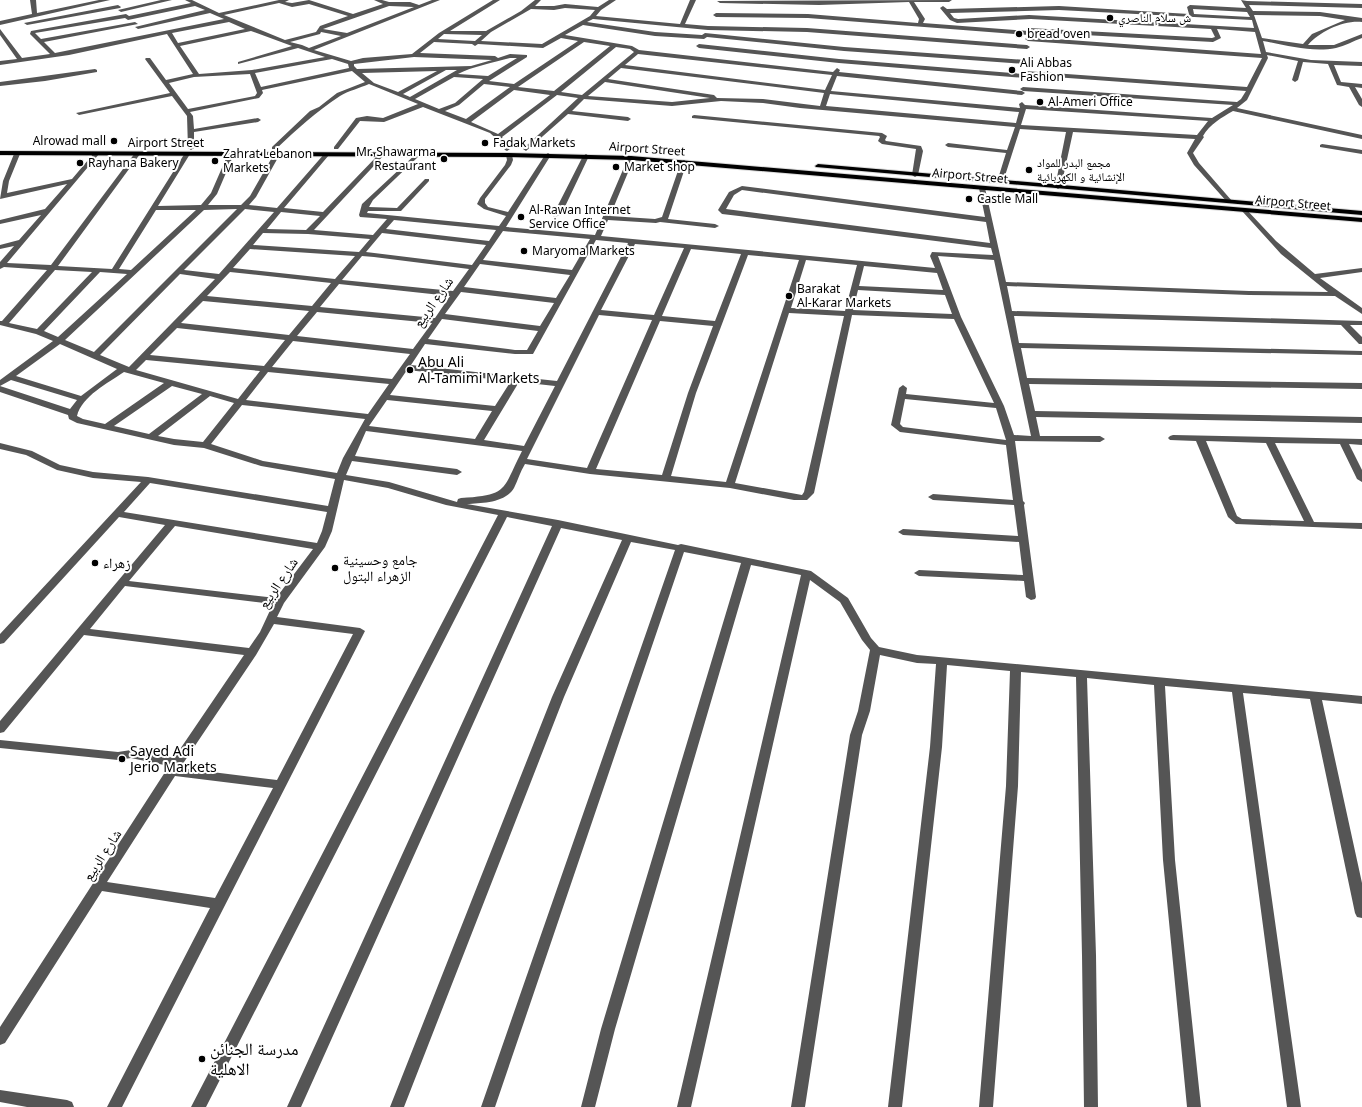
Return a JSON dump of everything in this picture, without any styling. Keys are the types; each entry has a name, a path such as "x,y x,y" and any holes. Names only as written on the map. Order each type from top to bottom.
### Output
{"main road":[{"name":"Airport Street","path":"0,148 67,148 95,152 137,154 189,151 230,154 336,148 367,152 389,152 417,155 508,152 526,149 655,153 982,188 1362,220"},
{"path":"62,154 69,151 67,148"},
{"name":"Airport Street","path":"0,153 62,154 95,152 275,151 328,154 367,152 508,152 684,162 744,163"},
{"name":"Airport Street","path":"773,166 915,175 1362,213"}],"street":[{"path":"33,0 35,15"},
{"path":"25,21 35,15 107,0"},
{"path":"112,0 127,17 149,37"},
{"path":"0,23 120,9 169,0"},
{"path":"188,0 217,15 252,29 330,58 351,63 406,57 414,54 441,34 497,0"},
{"path":"377,0 388,4"},
{"path":"310,50 437,0"},
{"path":"475,44 486,33 531,7 538,0"},
{"path":"554,8 563,0"},
{"path":"439,111 457,104 489,78 592,17 599,9 613,0"},
{"path":"682,26 693,0"},
{"path":"686,58 702,40 716,15 721,0 828,2 949,0"},
{"path":"938,0 952,19 957,21 1029,18 1257,30"},
{"path":"1000,182 1023,109 1022,91 1025,74 1029,18 1028,0"},
{"path":"217,15 284,1 292,5 309,2 353,16"},
{"path":"911,1 922,19 920,25"},
{"path":"1244,1 1362,6"},
{"path":"1230,202 1190,153 1201,137 1204,129 1214,120 1244,100 1264,55 1257,30 1244,1"},
{"path":"33,32 127,17 194,2"},
{"path":"827,18 828,2"},
{"path":"287,42 318,33 322,27 388,4 410,4 420,7"},
{"path":"531,7 554,8 565,6 599,9"},
{"path":"946,11 1028,9 1034,7 1192,16 1320,14 1362,20"},
{"path":"1192,16 1190,7 1251,14"},
{"path":"40,41 137,26 210,11"},
{"path":"716,15 808,16 1264,55 1300,61 1362,64"},
{"path":"807,30 808,16"},
{"path":"592,17 708,28 807,30 1027,47"},
{"path":"1305,45 1314,35 1351,19"},
{"path":"0,63 54,55 229,20"},
{"path":"25,21 33,32 32,33 54,55"},
{"path":"582,23 839,61 1249,89"},
{"path":"1028,34 1212,40 1218,38 1213,27"},
{"path":"177,45 252,29"},
{"path":"320,30 347,35"},
{"path":"0,31 21,60"},
{"path":"441,34 457,32 486,33"},
{"path":"169,33 197,75 196,76"},
{"path":"823,108 827,92 844,49 847,33"},
{"path":"561,36 632,48 637,52 835,75 1022,91 1236,106 1294,116"},
{"path":"1260,39 1319,48 1341,45 1362,36"},
{"path":"432,40 475,44 543,46"},
{"path":"468,121 514,87 584,40"},
{"path":"702,40 1026,62"},
{"path":"498,137 556,93 615,45"},
{"path":"240,63 300,46"},
{"path":"526,149 583,97 637,52"},
{"path":"414,54 500,59"},
{"path":"258,89 355,70 445,69 476,67 510,56 525,56"},
{"path":"164,82 196,76 252,72 330,58"},
{"path":"114,271 189,151 190,116 148,59"},
{"path":"1295,80 1300,61"},
{"path":"1330,62 1339,84 1362,86"},
{"path":"351,63 355,70 370,82 409,100 468,121 498,137 508,152 510,160 508,165 482,199 482,204 486,208 510,215"},
{"path":"620,66 827,92 1023,109 1214,120"},
{"path":"409,100 463,68"},
{"path":"397,95 445,69"},
{"path":"0,84 45,79 94,71"},
{"path":"186,112 257,97 260,94 252,72"},
{"path":"450,76 462,75 489,78"},
{"path":"603,80 728,99"},
{"path":"95,356 253,197 275,151 312,112 320,108 338,94 370,82"},
{"path":"483,82 583,97 672,104 728,99 763,100 823,108 1018,126 1201,137"},
{"path":"1351,85 1360,98 1362,105"},
{"path":"79,112 173,94"},
{"path":"336,148 358,119 367,118 384,120 422,105"},
{"path":"1236,106 1362,137"},
{"path":"566,112 628,118"},
{"path":"694,117 880,134 884,136 881,141 884,143 919,147 920,151 915,175"},
{"path":"190,131 258,120"},
{"path":"1058,187 1070,130"},
{"path":"948,145 1010,152"},
{"path":"1322,146 1362,152"},
{"path":"1,266 74,180 95,152"},
{"path":"308,232 389,152"},
{"path":"17,154 6,181 2,197 74,180"},
{"path":"137,154 52,268 2,323 39,332 127,369 238,402 370,417"},
{"path":"0,384 59,341 203,207 214,194 230,154"},
{"path":"328,154 222,277 143,357 82,400 72,413 72,418 174,442 205,445 261,463 340,478 390,485 450,502 807,573 844,600 867,640 875,650 917,659 942,662 1362,700"},
{"path":"417,155 371,199 364,209 362,216 939,271"},
{"name":"شارع الربيع","path":"0,1039 175,767 265,632 279,602 320,547 332,510 340,478 363,428 510,215 548,155"},
{"path":"557,214 586,156"},
{"path":"423,341 530,352 574,273 596,238 631,158"},
{"path":"661,220 665,218 684,162"},
{"path":"364,209 399,210 427,180"},
{"path":"989,220 742,188 735,189 731,193 722,210 725,212 739,214 995,246"},
{"path":"982,188 1036,438"},
{"path":"153,208 243,207 325,214"},
{"path":"1244,210 1272,242 1312,277 1362,312"},
{"path":"0,222 47,211"},
{"path":"606,218 661,220 714,226"},
{"path":"205,445 238,402 338,280 391,219"},
{"path":"263,231 308,232 375,237"},
{"path":"381,231 490,243"},
{"path":"0,247 21,242"},
{"path":"450,502 496,497 508,490 515,478 515,472 632,242"},
{"path":"248,247 360,254 574,273"},
{"path":"590,471 656,317 688,247"},
{"path":"666,478 692,393 745,252"},
{"path":"997,258 935,254 934,256 957,317 1000,406 1011,440 1031,597"},
{"path":"730,485 803,258"},
{"path":"521,461 590,471 730,485 804,498 809,493 848,313 861,263"},
{"path":"1,266 134,272"},
{"path":"228,270 558,301"},
{"path":"1312,277 1362,270"},
{"path":"39,332 97,271"},
{"path":"179,272 222,277"},
{"path":"1003,284 1249,293 1336,294"},
{"path":"855,288 948,293"},
{"path":"201,298 542,329"},
{"path":"786,310 957,317"},
{"path":"597,312 718,324"},
{"path":"1009,313 1362,323"},
{"path":"1343,322 1362,342"},
{"path":"174,326 292,337 415,352"},
{"path":"1016,345 1362,353"},
{"path":"143,357 267,368 395,382"},
{"path":"405,367 560,384"},
{"path":"10,377 82,400"},
{"path":"478,442 516,379"},
{"path":"1024,381 1362,386"},
{"path":"108,427 171,382"},
{"path":"0,389 72,413"},
{"path":"1000,406 903,392 895,424 900,429 907,432 1011,440 1036,438 1100,439"},
{"path":"151,437 209,393"},
{"path":"384,397 498,409"},
{"path":"1031,414 1362,420"},
{"path":"363,428 527,449"},
{"path":"1173,438 1362,442"},
{"path":"1200,439 1233,517 1240,522 1362,526"},
{"path":"1269,440 1311,525"},
{"path":"1343,442 1362,479"},
{"path":"0,446 29,453 57,467 93,475 148,480 332,510"},
{"path":"348,458 457,472"},
{"path":"0,641 148,480"},
{"path":"933,497 1020,503"},
{"path":"198,1107 504,513"},
{"path":"118,514 320,547"},
{"path":"0,729 172,523"},
{"path":"294,1107 558,523"},
{"path":"903,532 1024,539"},
{"path":"397,1107 558,697 628,537"},
{"path":"488,1107 681,547"},
{"path":"588,1107 608,1029 747,560"},
{"path":"919,572 1029,578"},
{"path":"684,1107 807,573"},
{"path":"122,583 279,602"},
{"path":"114,1107 360,631 270,620"},
{"path":"81,632 252,652"},
{"path":"798,1107 856,735 864,711 875,650"},
{"path":"895,1107 936,747 942,662"},
{"path":"986,1107 1012,786 1016,668"},
{"path":"1080,674 1089,955 1091,1107"},
{"path":"1159,681 1169,860 1194,1107"},
{"path":"1237,689 1294,1107"},
{"path":"1315,696 1362,913"},
{"path":"0,744 118,756 131,754 175,767 281,784"},
{"path":"99,886 219,904"},
{"path":"0,1096 67,1107"}],"place":[{"name":"ش سلام الناصري","path":"1110,18"},
{"name":"bread oven","path":"1019,34"},
{"name":"Ali Abbas Fashion","path":"1012,70"},
{"name":"Al-Ameri Office","path":"1040,102"},
{"name":"Alrowad mall","path":"114,141"},
{"name":"Fadak Markets","path":"485,143"},
{"name":"Mr. Shawarma Restaurant","path":"444,159"},
{"name":"Zahrat Lebanon Markets","path":"215,161"},
{"name":"Rayhana Bakery","path":"80,163"},
{"name":"Market shop","path":"616,167"},
{"name":"مجمع البدر للمواد الإنشائية و الكهربائية","path":"1029,170"},
{"name":"Castle Mall","path":"969,199"},
{"name":"Al-Rawan Internet Service Office","path":"521,217"},
{"name":"Maryoma Markets","path":"524,251"},
{"name":"Barakat Al-Karar Markets","path":"789,296"},
{"name":"Abu Ali Al-Tamimi Markets","path":"410,370"},
{"name":"زهراء","path":"95,563"},
{"name":"جامع وحسينية الزهراء البتول","path":"335,568"},
{"name":"Sayed Adi Jerio Markets","path":"122,759"},
{"name":"مدرسة الجنائن الاهلية","path":"202,1059"}]}
